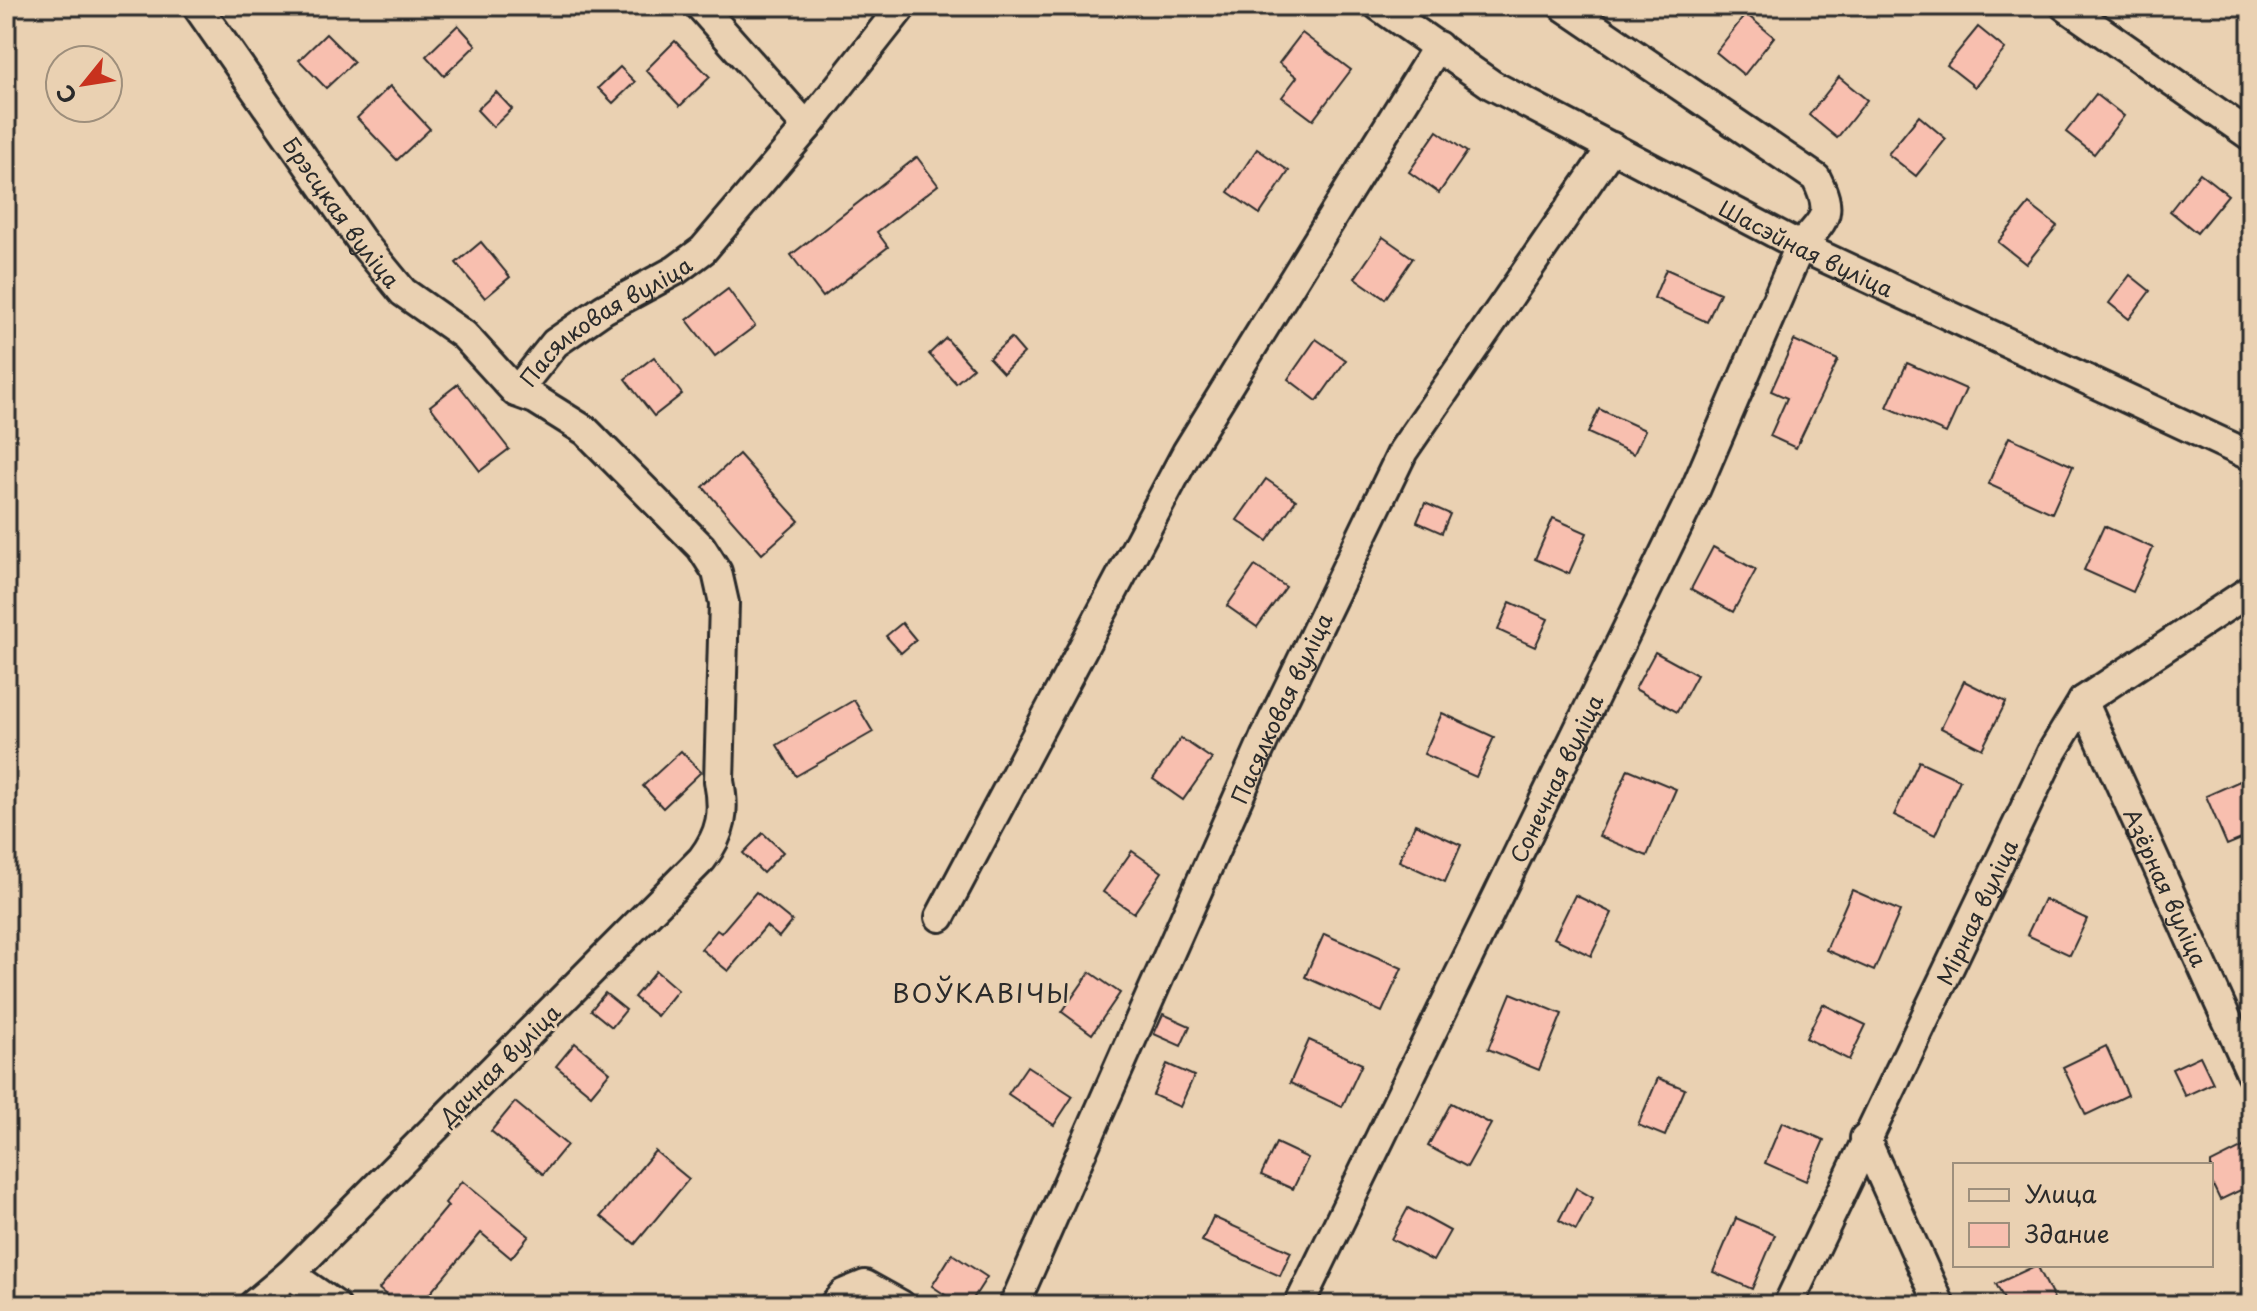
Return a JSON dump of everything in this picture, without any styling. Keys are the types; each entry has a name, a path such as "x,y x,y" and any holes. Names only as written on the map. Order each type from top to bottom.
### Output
{"street":[{"name":"Брэсцкая вуліца","path":"197,6 362,242 403,292 464,335 516,392"},
{"path":"700,6 807,127"},
{"name":"Пасялковая вуліца","path":"725,810 719,781 724,603 717,572 701,547 586,431 535,399 516,392 555,343 604,309 676,270 703,250 807,127 902,6"},
{"name":"Шасэйная вуліца","path":"1379,6 1492,85 1800,246 2251,456"},
{"name":"Сонечная вуліца","path":"1299,1305 1696,488 1800,246 1826,218 1827,200 1816,178 1563,6"},
{"path":"2065,6 2251,136"},
{"path":"940,917 1187,452 1438,46"},
{"name":"Пасялковая вуліца","path":"1014,1305 1265,737 1403,451 1612,147"},
{"name":"Мірная вуліца","path":"1788,1305 1865,1138 2052,752 2083,701 2251,590"},
{"name":"Азёрная вуліца","path":"2083,701 2251,1073"},
{"name":"Дачная вуліца","path":"253,1305 290,1274 702,859 716,841 725,810"},
{"path":"1865,1138 1940,1305"},
{"path":"290,1274 335,1305"},
{"path":"834,1305 843,1294 865,1285 901,1305"}],"building":[{"path":"1746,14 1774,37 1744,75 1716,52"},
{"path":"458,25 476,45 444,76 426,56"},
{"path":"1978,27 2005,49 1975,87 1947,65"},
{"path":"1302,33 1351,70 1313,120 1282,97 1297,77 1279,63"},
{"path":"326,34 354,62 326,88 299,60"},
{"path":"675,41 710,77 680,106 646,70"},
{"path":"620,67 635,82 613,103 598,88"},
{"path":"1839,77 1867,100 1837,138 1809,115"},
{"path":"390,86 430,129 397,160 357,118"},
{"path":"496,92 512,109 493,127 477,110"},
{"path":"2096,94 2124,116 2094,154 2066,132"},
{"path":"1919,116 1946,139 1916,176 1888,154"},
{"path":"1437,131 1467,152 1439,193 1409,172"},
{"path":"1257,149 1289,171 1260,214 1228,192"},
{"path":"917,157 938,185 877,232 888,247 823,297 791,255"},
{"path":"2200,173 2228,195 2197,233 2170,211"},
{"path":"2029,204 2057,226 2026,264 1998,242"},
{"path":"1383,237 1413,258 1385,299 1355,278"},
{"path":"481,242 510,277 485,298 456,263"},
{"path":"1666,269 1720,293 1707,322 1654,298"},
{"path":"2130,275 2150,291 2129,319 2109,303"},
{"path":"728,289 755,326 715,356 687,320"},
{"path":"946,338 973,368 956,383 929,354"},
{"path":"1011,338 1024,353 1003,373 989,358"},
{"path":"1316,339 1346,360 1317,401 1288,379"},
{"path":"1794,340 1838,360 1796,448 1770,436 1787,398 1771,391"},
{"path":"654,357 682,394 654,416 625,379"},
{"path":"1907,363 1966,389 1946,433 1887,407"},
{"path":"458,384 509,449 480,471 430,406"},
{"path":"1599,409 1645,430 1634,454 1588,433"},
{"path":"2009,437 2073,466 2052,513 1988,484"},
{"path":"739,454 799,521 762,554 703,487"},
{"path":"1266,479 1296,500 1267,541 1237,520"},
{"path":"1425,503 1450,514 1442,533 1417,522"},
{"path":"1553,518 1587,533 1569,574 1535,559"},
{"path":"2104,526 2153,548 2133,592 2084,570"},
{"path":"1713,547 1756,570 1733,612 1691,589"},
{"path":"1255,566 1286,587 1257,627 1227,606"},
{"path":"1510,602 1548,619 1535,647 1498,630"},
{"path":"902,623 916,640 901,653 886,636"},
{"path":"1655,652 1697,675 1677,712 1635,689"},
{"path":"1964,681 2006,702 1982,749 1941,728"},
{"path":"854,700 873,732 796,776 777,745"},
{"path":"1442,713 1494,737 1476,777 1424,754"},
{"path":"1181,738 1212,759 1183,800 1153,779"},
{"path":"681,751 701,772 663,808 643,786"},
{"path":"1919,761 1960,780 1935,835 1894,815"},
{"path":"1628,769 1676,789 1647,856 1599,836"},
{"path":"2251,776 2251,835 2227,845 2206,796"},
{"path":"1415,824 1461,845 1445,882 1399,861"},
{"path":"763,833 783,852 763,873 743,853"},
{"path":"1132,851 1162,872 1134,913 1103,892"},
{"path":"1852,890 1900,911 1874,971 1826,950"},
{"path":"756,892 792,921 779,937 766,926 728,971 701,949 717,930 721,933"},
{"path":"1575,895 1612,913 1591,956 1554,938"},
{"path":"2044,899 2087,919 2070,955 2027,935"},
{"path":"1324,934 1402,968 1382,1012 1305,977"},
{"path":"656,971 678,990 657,1016 634,997"},
{"path":"1090,972 1120,993 1092,1034 1062,1012"},
{"path":"605,993 626,1010 612,1027 591,1010"},
{"path":"1511,993 1562,1014 1539,1070 1488,1049"},
{"path":"1823,1004 1866,1025 1849,1060 1806,1038"},
{"path":"1163,1014 1190,1026 1181,1046 1154,1034"},
{"path":"1309,1040 1362,1064 1342,1107 1290,1083"},
{"path":"575,1043 610,1072 591,1095 556,1066"},
{"path":"2106,1046 2128,1095 2086,1115 2063,1067"},
{"path":"2200,1056 2213,1083 2185,1096 2172,1069"},
{"path":"1167,1064 1194,1076 1180,1107 1153,1095"},
{"path":"1027,1066 1073,1096 1054,1125 1008,1094"},
{"path":"1658,1078 1685,1089 1665,1136 1638,1125"},
{"path":"515,1102 567,1145 543,1174 491,1131"},
{"path":"1451,1103 1491,1124 1467,1167 1428,1146"},
{"path":"1782,1122 1824,1140 1806,1181 1765,1163"},
{"path":"1276,1143 1308,1158 1293,1189 1261,1175"},
{"path":"2245,1146 2251,1159 2251,1185 2220,1200 2213,1185 2211,1163"},
{"path":"655,1151 689,1179 635,1244 601,1216"},
{"path":"462,1181 529,1236 511,1258 481,1233 420,1305 398,1305 379,1289 448,1206 445,1203"},
{"path":"1576,1188 1593,1198 1576,1230 1559,1220"},
{"path":"1408,1208 1450,1231 1433,1261 1391,1239"},
{"path":"1213,1217 1291,1252 1280,1276 1202,1241"},
{"path":"1736,1218 1775,1235 1752,1289 1713,1272"},
{"path":"952,1254 987,1277 969,1305 960,1305 932,1286"},
{"path":"2038,1267 2057,1305 2007,1305 1996,1284"}],"district":[{"name":"ВОЎКАВІЧЫ","path":"982,992"}]}
